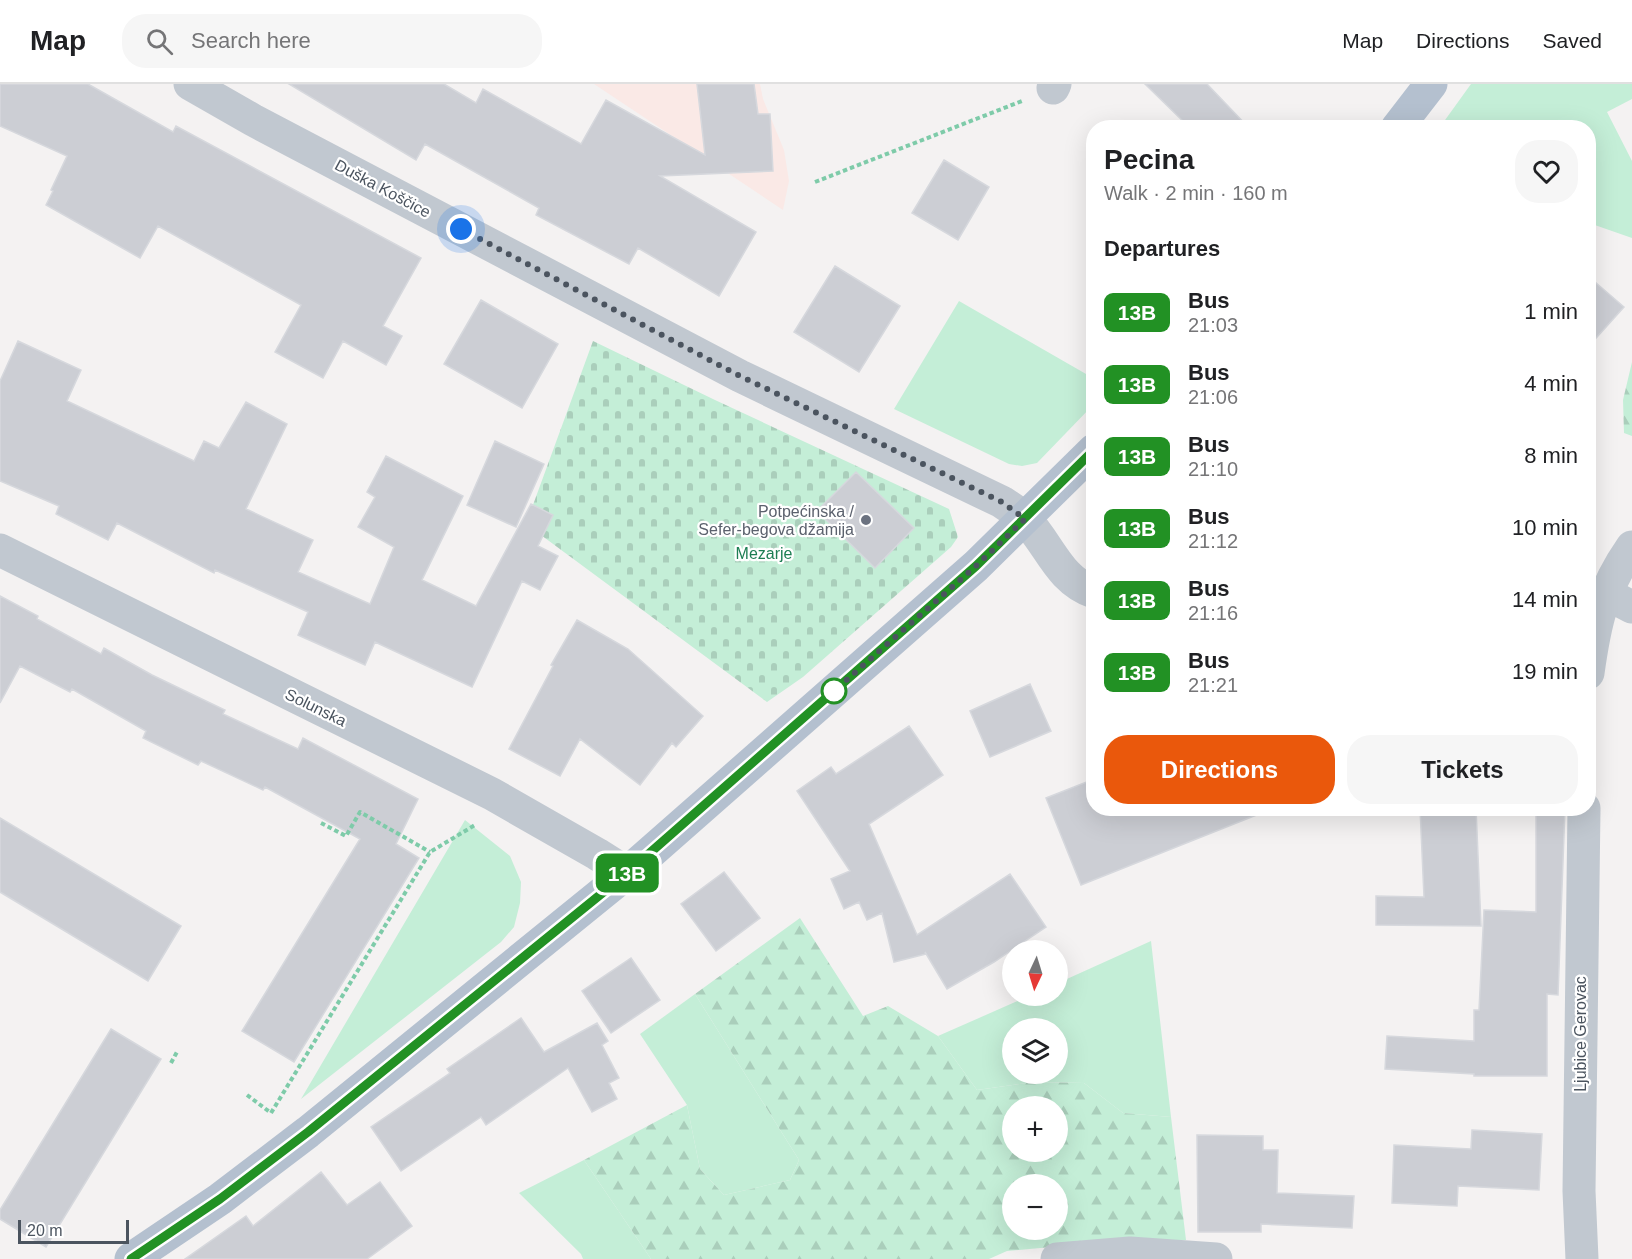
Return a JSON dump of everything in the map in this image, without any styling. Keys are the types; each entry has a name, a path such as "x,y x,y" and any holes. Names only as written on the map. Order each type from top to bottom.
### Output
{"main road":[{"path":"1403,120 1431,84"},
{"path":"130,1259 220,1199 308,1132 627,873 976,566 1086,458"}],"street":[{"name":"Duška Koščice","path":"190,84 253,120 740,376 1002,502 1025,519 1066,574 1080,587 1086,589"},
{"path":"1596,626 1609,598 1616,570 1632,547"},
{"name":"Solunska","path":"0,550 492,794 627,873"},
{"name":"Ljubice Gerovac","path":"1582,1259 1579,1191 1584,816"},
{"path":"1057,1259 1130,1253 1216,1259"}],"path":[{"path":"815,182 1054,86"},
{"path":"321,823 346,836 360,812 430,852"},
{"path":"247,1095 272,1113 430,852 480,822"},
{"path":"171,1063 178,1050"}],"shaded area":[{"path":"594,84 760,84 763,99 784,150 789,181 783,210"}],"green space":[{"path":"1471,84 1632,84 1632,99 1607,112 1632,161 1632,238 1596,225 1596,120 1445,120"},
{"path":"959,301 1086,374 1086,412 1037,463 1022,466 1009,464 894,409"},
{"name":"Mezarje","path":"593,341 949,509 958,537 951,547 803,677 767,702 526,524"},
{"path":"1632,362 1632,436 1624,433 1623,400"},
{"path":"465,820 510,856 521,882 520,903 514,927 501,942 301,1099"},
{"path":"800,918 863,1016 888,1006 938,1036 977,1090 1020,1084 1084,1083 1123,1113 1171,1117 1186,1240 1095,1243 1007,1251 989,1259 651,1259 584,1160 687,1105 700,1169 724,1195 790,1180 799,1160 695,994"},
{"path":"1151,941 1171,1117 1123,1113 1084,1083 1068,1083 1068,1018 1002,1018 1002,1084 1020,1084 977,1090 938,1036 1006,1006 1068,1006 1068,978"},
{"path":"695,994 799,1160 790,1180 724,1195 700,1169 687,1105 640,1034"},
{"path":"584,1160 651,1259 583,1259 581,1254 519,1193"}],"building":[{"path":"0,84 88,84 173,132 176,126 421,258 383,326 402,336 386,365 343,341 323,378 275,352 301,305 158,226 140,258 46,205 67,156 0,126"},
{"path":"289,84 444,84 476,103 483,89 581,144 606,100 705,155 697,84 754,84 758,114 770,114 773,171 660,176 756,232 719,296 638,248 629,264 536,215 539,208 425,144 416,160"},
{"path":"1145,84 1207,84 1241,120 1182,120"},
{"path":"944,160 989,187 958,240 912,213"},
{"path":"835,266 900,306 859,372 794,332"},
{"path":"1596,283 1624,307 1596,338"},
{"path":"481,300 558,344 522,408 444,364"},
{"path":"18,341 81,370 67,401 194,461 204,441 219,448 246,402 287,424 246,509 313,540 298,572 370,604 394,547 358,527 375,497 367,492 386,456 463,496 422,580 476,606 531,504 553,515 538,546 558,556 540,590 522,581 472,687 375,642 365,665 298,635 308,612 215,570 214,573 117,523 108,540 56,514 59,506 0,481 0,381"},
{"path":"495,441 544,464 516,527 467,505"},
{"name":"Potpećinska / Sefer-begova džamija","path":"856,472 914,528 875,568 817,511"},
{"path":"0,596 101,654 104,648 152,675 225,710 223,714 298,749 303,738 418,799 396,844 419,858 294,1062 242,1031 360,839 265,787 263,790 201,761 198,765 143,738 146,731 72,689 70,692 20,666 0,703"},
{"path":"577,620 628,649 703,716 676,747 672,743 640,785 580,739 560,776 509,749 553,666 551,665"},
{"path":"1030,684 1051,731 990,757 970,711"},
{"path":"909,726 943,775 869,824 917,935 1010,874 1046,927 1027,940 1002,940 1002,957 947,989 925,952 926,954 894,962 882,913 867,920 859,902 844,909 831,879 850,871 797,791 831,767 836,774"},
{"path":"1086,782 1086,816 1254,816 1081,885 1046,798"},
{"path":"1420,816 1476,816 1481,926 1376,925 1376,896 1424,897"},
{"path":"1536,816 1565,816 1558,995 1547,994 1547,1076 1474,1076 1474,1074 1385,1069 1387,1036 1474,1041 1474,1010 1479,1010 1484,910 1536,912"},
{"path":"0,818 181,926 148,981 0,892"},
{"path":"724,872 760,918 716,951 681,904"},
{"path":"631,958 660,1000 611,1033 582,991"},
{"path":"521,1018 544,1052 597,1023 608,1041 602,1045 619,1078 609,1083 617,1099 592,1112 568,1068 486,1125 481,1117 401,1171 371,1127 450,1073 447,1069"},
{"path":"111,1029 161,1059 46,1247 0,1219 0,1210"},
{"path":"1472,1130 1542,1134 1539,1190 1458,1186 1457,1206 1392,1203 1394,1145 1471,1149"},
{"path":"1197,1135 1263,1136 1263,1150 1278,1150 1277,1193 1354,1196 1352,1228 1261,1224 1261,1232 1198,1232"},
{"path":"321,1172 347,1205 380,1182 412,1226 367,1259 185,1259 246,1216 253,1226"}],"bus line":[{"name":"13B","path":"131,1259 220,1199 308,1132 627,873 976,566 1086,458"}],"place":[{"name":"Potpećinska / Sefer-begova džamija","path":"866,520"}],"route":[{"path":"461,229 740,376 1002,502 1025,519 976,566 834,691"}]}
